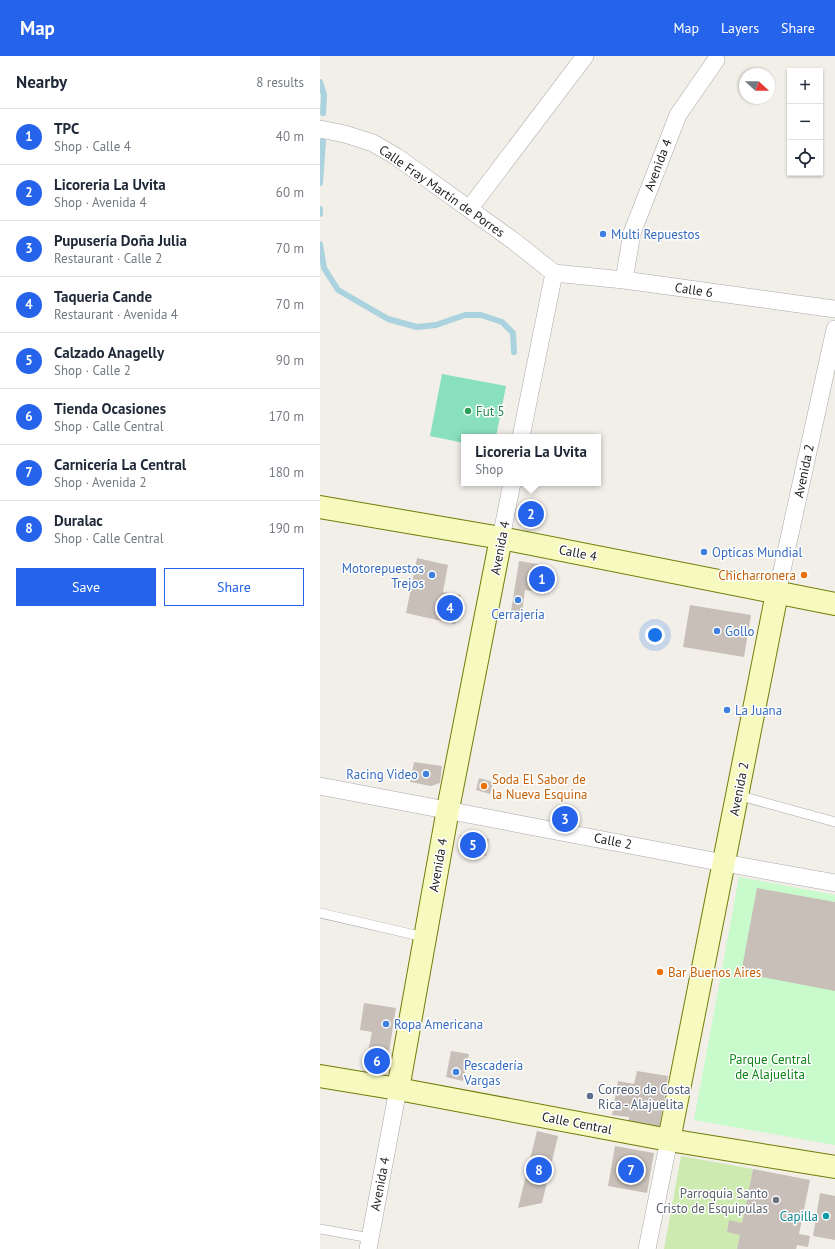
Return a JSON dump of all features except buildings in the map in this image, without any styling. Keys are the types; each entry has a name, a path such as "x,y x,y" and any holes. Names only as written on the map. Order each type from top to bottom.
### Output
{"main road":[{"name":"Calle 4","path":"320,507 501,538 835,604"},
{"name":"Avenida 4","path":"398,1089 424,937 501,538"},
{"name":"Avenida 2","path":"669,1140 777,593"},
{"name":"Calle Central","path":"320,1076 398,1089 669,1140 835,1167"}],"street":[{"path":"470,208 585,56"},
{"name":"Avenida 4","path":"624,280 632,233 678,115 719,58"},
{"name":"Calle Fray Martín de Porres","path":"320,129 345,134 373,143 397,157 470,208 554,273"},
{"path":"522,434 554,273"},
{"name":"Calle 6","path":"554,273 624,280 835,309"},
{"name":"Avenida 2","path":"777,593 835,329"},
{"name":"Avenida 4","path":"501,538 511,486"},
{"name":"Calle 2","path":"320,786 448,809 724,863 835,882"},
{"name":"Avenida 4","path":"369,1243 398,1089"},
{"name":"Avenida 2","path":"647,1249 669,1140"}],"lane":[{"path":"737,794 835,822"},
{"path":"320,913 424,937"},
{"path":"320,1229 369,1243"}],"green space":[{"name":"Fut 5","path":"442,374 506,386 497,434 461,434 461,442 430,436"},
{"name":"Parque Central de Alajuelita","path":"739,877 835,895 835,1145 694,1120"},
{"path":"681,1156 753,1169 742,1223 729,1221 727,1232 740,1235 737,1249 664,1249"}],"waterway":[{"path":"320,82 324,95 323,113"},
{"path":"320,183 323,141"},
{"path":"320,209 320,214"},
{"path":"320,244 324,268 338,290 388,319 417,327 436,325 465,315 481,315 502,322 513,333 514,352"}],"place":[{"name":"Multi Repuestos","path":"603,234"},
{"name":"Fut 5","path":"468,411"},
{"name":"Licoreria La Uvita","path":"531,514"},
{"name":"Opticas Mundial","path":"704,552"},
{"name":"Motorepuestos Trejos","path":"432,575"},
{"name":"Chicharronera","path":"804,575"},
{"name":"TPC","path":"542,579"},
{"name":"Cerrajería","path":"518,600"},
{"name":"Taqueria Cande","path":"450,608"},
{"name":"Gollo","path":"717,631"},
{"name":"La Juana","path":"727,710"},
{"name":"Racing Video","path":"426,774"},
{"name":"Soda El Sabor de la Nueva Esquina","path":"484,786"},
{"name":"Pupusería Doña Julia","path":"565,819"},
{"name":"Calzado Anagelly","path":"473,845"},
{"name":"Bar Buenos Aires","path":"660,972"},
{"name":"Ropa Americana","path":"386,1024"},
{"name":"Tienda Ocasiones","path":"377,1061"},
{"name":"Pescadería Vargas","path":"456,1072"},
{"name":"Correos de Costa Rica - Alajuelita","path":"590,1096"},
{"name":"Duralac","path":"539,1170"},
{"name":"Carnicería La Central","path":"631,1170"},
{"name":"Parroquia Santo Cristo de Esquipulas","path":"776,1200"},
{"name":"Capilla","path":"826,1216"}]}
